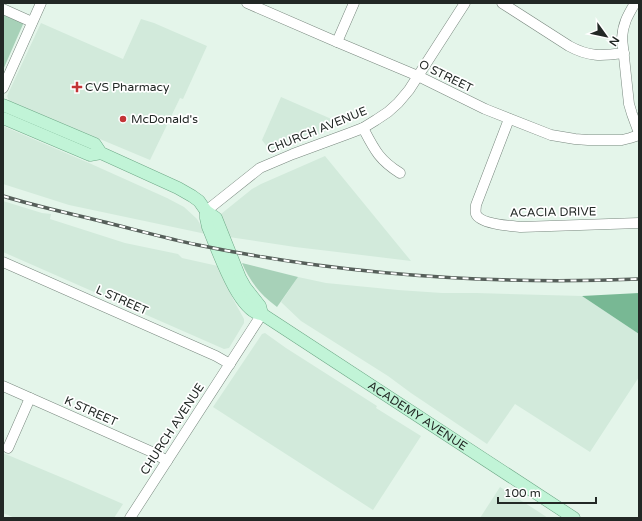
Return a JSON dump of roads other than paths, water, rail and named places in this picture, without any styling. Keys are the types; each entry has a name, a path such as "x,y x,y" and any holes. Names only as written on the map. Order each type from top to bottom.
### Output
{"main road":[{"path":"3,105 94,144 101,153 185,192 199,201 206,210"},
{"path":"3,118 90,155 101,153"},
{"name":"ACADEMY AVENUE","path":"206,210 208,227 232,284 253,312 258,315 262,314 574,518"}],"street":[{"path":"3,88 41,3"},
{"path":"337,42 354,3"},
{"name":"CHURCH AVENUE","path":"206,210 260,168 363,128 388,112 398,103 408,90 466,3"},
{"path":"502,3 580,52 605,56 624,53"},
{"path":"635,3 624,22 622,38 629,104 639,134"},
{"name":"O STREET","path":"253,4 337,42 418,76 472,103 509,119 551,134 575,140 622,140 639,134"},
{"path":"3,9 32,22"},
{"name":"ACACIA DRIVE","path":"509,119 476,205 475,211 480,219 491,223 521,227 639,223"},
{"path":"363,128 380,158 400,173"},
{"name":"L STREET","path":"3,262 216,356 230,364"},
{"name":"CHURCH AVENUE","path":"130,518 262,314"},
{"name":"K STREET","path":"3,386 152,452 167,461"},
{"path":"8,448 30,398"}],"railway":[{"path":"3,196 198,245 308,264 362,271 472,279 639,279"}],"place":[{"name":"CVS Pharmacy","path":"77,87"},
{"name":"McDonald's","path":"123,119"}]}
